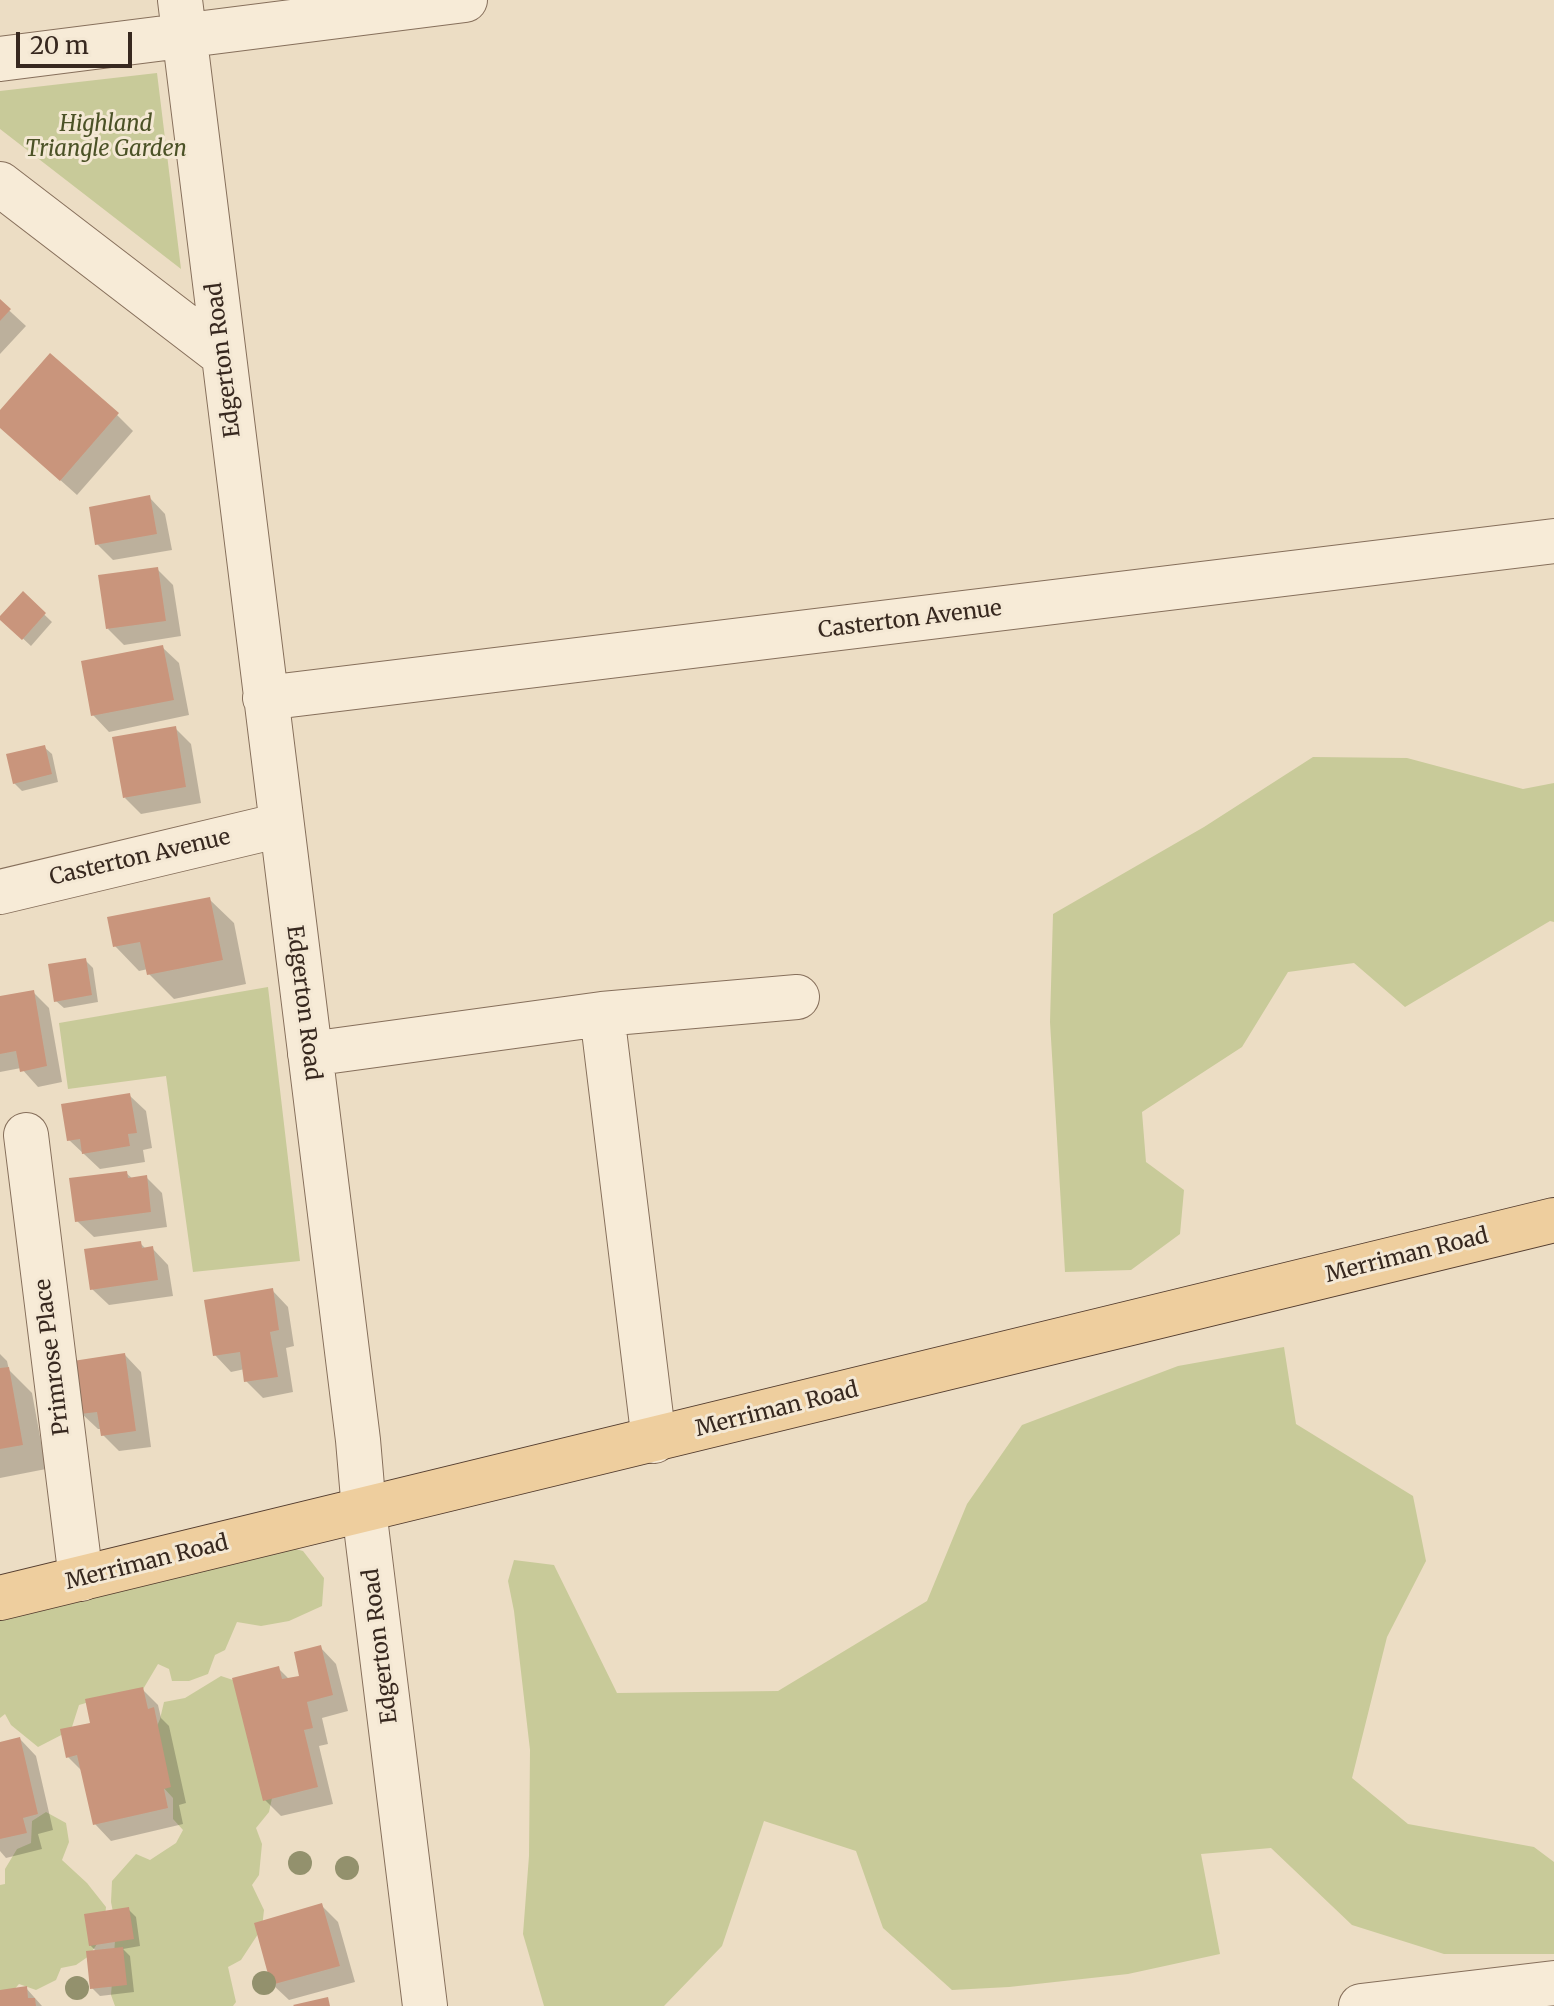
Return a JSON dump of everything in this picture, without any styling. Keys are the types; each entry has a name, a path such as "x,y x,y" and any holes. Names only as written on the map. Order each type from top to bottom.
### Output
{"main road":[{"name":"Merriman Road","path":"0,1598 1554,1220"}],"street":[{"path":"0,59 182,18 465,0"},
{"name":"Edgerton Road","path":"182,18 425,2006"},
{"path":"0,184 223,355"},
{"name":"Casterton Avenue","path":"265,698 1554,541"},
{"name":"Casterton Avenue","path":"0,892 281,825"},
{"path":"310,1054 602,1014 797,997"},
{"path":"602,1014 654,1441"},
{"name":"Primrose Place","path":"26,1135 81,1579"},
{"path":"1361,2006 1554,1983"}],"green space":[{"name":"Highland Triangle Garden","path":"157,73 181,269 0,129 0,91"},
{"path":"1313,757 1407,758 1523,789 1554,783 1554,922 1550,921 1405,1007 1354,963 1288,972 1242,1047 1142,1112 1146,1162 1184,1190 1180,1234 1131,1270 1065,1272 1050,1022 1053,914 1204,827"},
{"path":"268,987 300,1261 193,1272 166,1076 68,1089 59,1023"},
{"path":"1284,1347 1296,1424 1413,1496 1426,1561 1387,1637 1352,1778 1408,1824 1534,1847 1554,1862 1554,1954 1444,1954 1352,1925 1271,1848 1201,1854 1220,1954 1128,1974 952,1990 883,1928 856,1851 764,1821 722,1946 664,2006 544,2006 523,1934 529,1856 530,1750 508,1581 514,1560 554,1565 617,1693 778,1691 927,1601 967,1504 1022,1425 1178,1366"},
{"path":"274,1543 303,1551 324,1578 322,1606 289,1621 261,1626 237,1622 225,1650 215,1655 208,1674 189,1681 172,1681 169,1669 158,1664 139,1696 96,1700 79,1705 71,1730 38,1747 11,1725 5,1714 0,1718 0,1597"},
{"path":"221,1676 239,1682 275,1784 269,1812 256,1828 262,1844 259,1875 252,1885 264,1910 262,1928 241,1960 228,1967 236,2002 233,2006 115,2006 111,1995 116,1927 111,1902 112,1881 136,1854 150,1860 176,1843 183,1830 173,1819 173,1798 160,1784 154,1733 164,1702 185,1698"},
{"path":"46,1812 66,1823 69,1842 62,1860 87,1883 106,1907 103,1935 89,1956 76,1965 61,1968 56,1980 36,1990 19,1984 12,1992 0,1997 0,1885 5,1884 5,1869 17,1849 31,1843 32,1821"}],"building":[{"path":"0,299 11,309 0,321"},
{"path":"50,353 119,413 60,481 0,428 0,410"},
{"path":"150,495 157,534 95,545 89,507"},
{"path":"158,567 166,621 106,629 98,575"},
{"path":"23,591 46,613 22,640 0,620 0,616"},
{"path":"163,645 174,700 91,716 81,661"},
{"path":"176,726 186,787 123,798 112,737"},
{"path":"45,745 52,774 13,784 6,754"},
{"path":"210,897 223,960 147,975 140,942 113,947 107,917"},
{"path":"86,958 92,995 54,1002 48,964"},
{"path":"34,990 47,1066 20,1072 16,1051 0,1054 0,996"},
{"path":"130,1093 137,1133 128,1134 130,1146 82,1154 80,1139 67,1141 61,1104"},
{"path":"127,1171 128,1178 147,1175 151,1212 75,1222 69,1178"},
{"path":"141,1241 142,1248 153,1246 158,1280 90,1290 84,1249"},
{"path":"273,1288 279,1330 270,1332 278,1377 244,1382 240,1352 213,1356 204,1300"},
{"path":"125,1353 136,1431 101,1436 97,1412 80,1414 73,1361"},
{"path":"9,1367 23,1445 0,1449 0,1368"},
{"path":"321,1645 333,1695 307,1702 313,1728 304,1730 318,1787 263,1801 232,1678 279,1666 282,1679 299,1676 294,1652"},
{"path":"143,1687 148,1709 154,1707 171,1787 164,1789 168,1808 93,1825 77,1755 66,1758 60,1729 90,1723 85,1699"},
{"path":"20,1737 38,1814 23,1818 27,1833 0,1839 0,1742"},
{"path":"322,1903 340,1966 271,1985 254,1923"},
{"path":"129,1907 134,1939 89,1946 84,1914"},
{"path":"123,1947 127,1985 90,1989 86,1951"},
{"path":"27,1986 28,1998 35,1998 36,2006 0,2006 0,1990"},
{"path":"328,1997 330,2006 293,2005"}]}
